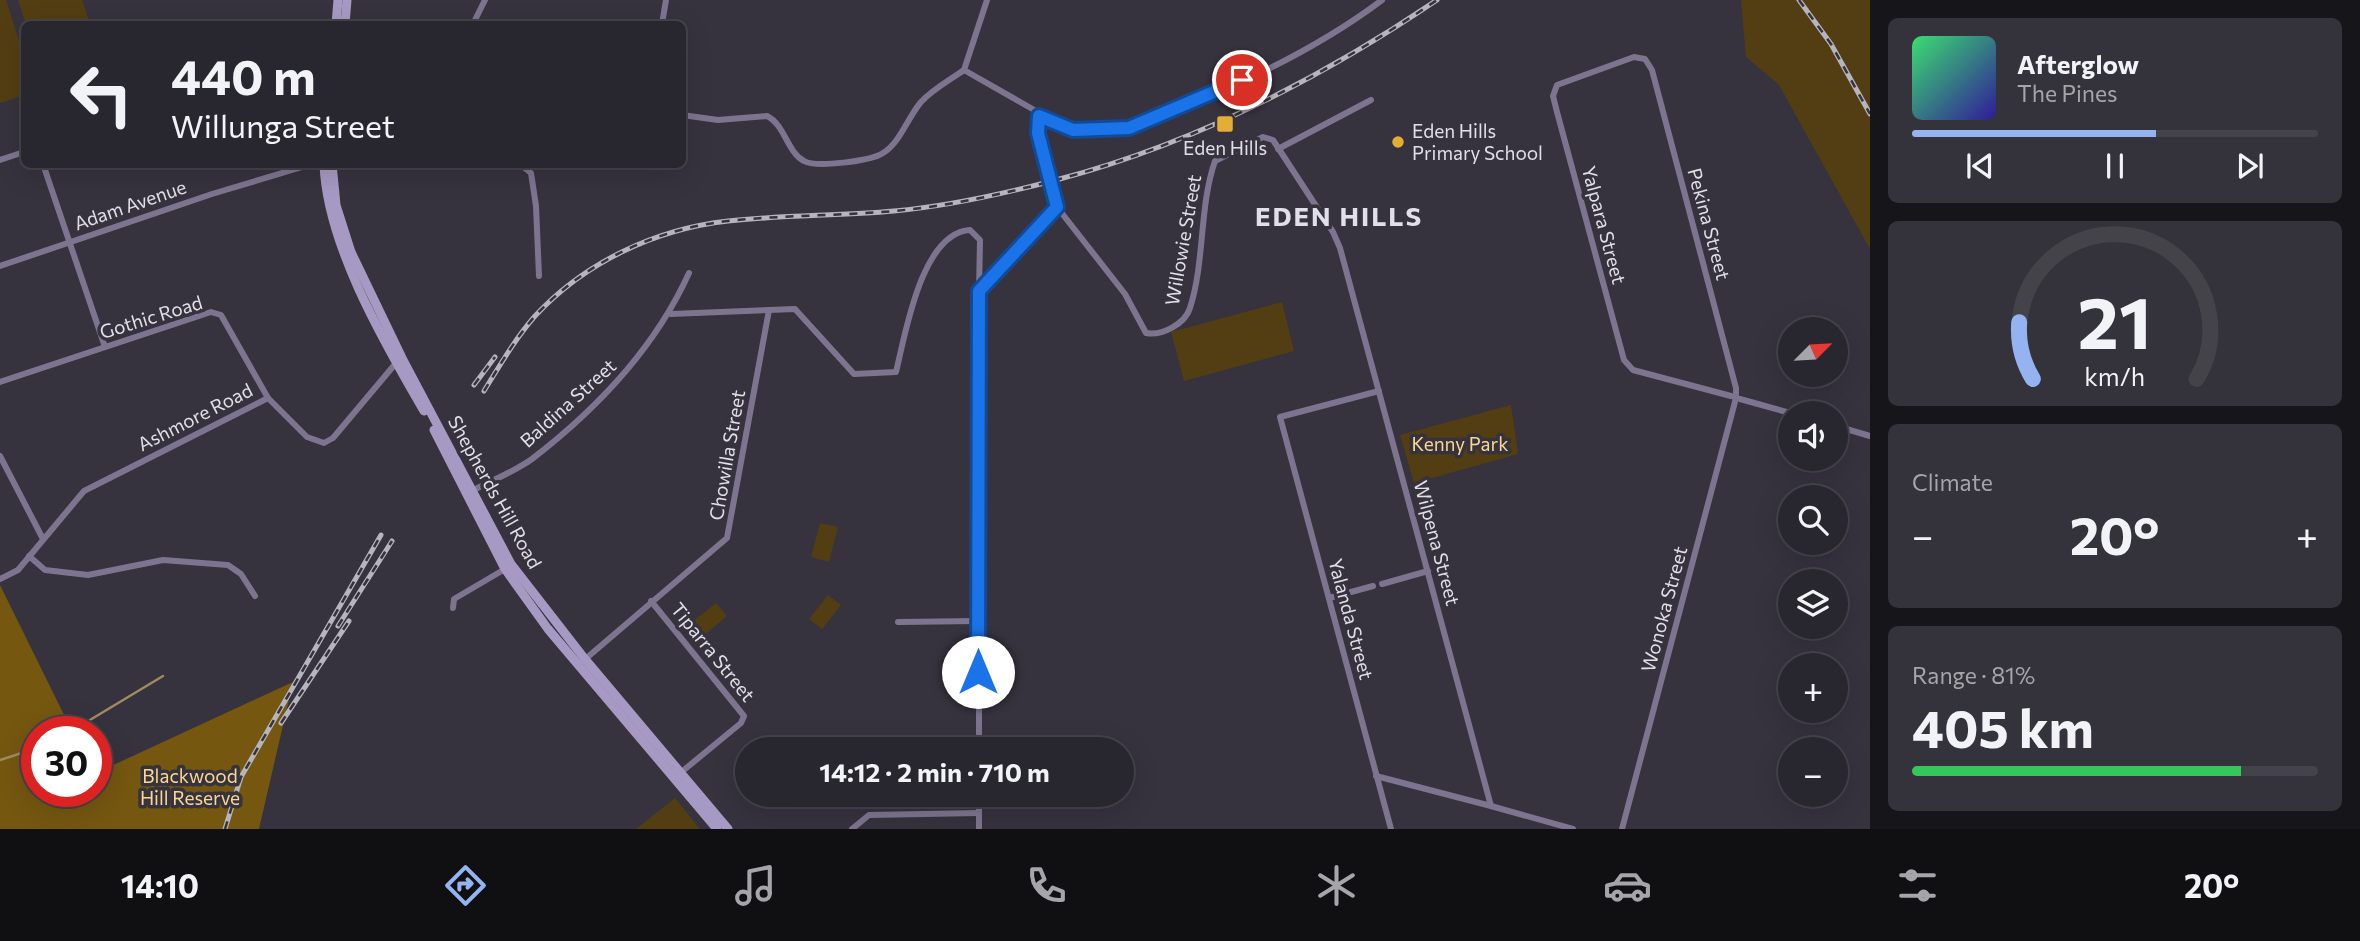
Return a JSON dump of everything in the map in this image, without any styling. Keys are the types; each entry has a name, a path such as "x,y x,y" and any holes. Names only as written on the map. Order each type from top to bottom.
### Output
{"main road":[{"path":"336,21 338,0"},
{"path":"345,21 347,0"},
{"name":"Shepherds Hill Road","path":"325,168 332,223 396,363 511,564 582,662 678,775 728,829"},
{"name":"Shepherds Hill Road","path":"332,168 338,213 351,252 505,569 548,629 582,662"},
{"name":"Shepherds Hill Road","path":"678,775 717,829"}],"street":[{"path":"474,21 485,0"},
{"path":"662,21 666,0"},
{"path":"686,116 710,120 767,116 776,123 802,160 811,164 871,158 890,147 911,113 926,97 964,70 987,0"},
{"path":"964,70 1039,116 1073,130 1129,128 1208,97 1259,72 1359,17 1382,0"},
{"name":"Yalpara Street","path":"1646,59 1634,57 1557,85 1553,96 1560,125 1624,360 1633,370 1736,398"},
{"name":"Pekina Street","path":"1646,59 1652,70 1736,398"},
{"path":"1279,149 1371,100"},
{"path":"979,291 1057,207 1038,133 1039,116"},
{"name":"Willowie Street","path":"1057,207 1125,294 1146,333 1155,335 1172,327 1190,309 1215,161 1263,137 1273,140"},
{"name":"Wilpena Street","path":"1273,140 1337,240 1491,806"},
{"path":"0,160 21,153"},
{"path":"44,168 105,347"},
{"name":"Adam Avenue","path":"0,266 300,168"},
{"path":"525,168 531,173 536,206 539,276"},
{"path":"671,314 795,309 854,374 896,372 915,292 943,246 962,231 970,230 980,240 979,737"},
{"name":"Baldina Street","path":"469,493 530,460 625,375 671,314 690,274"},
{"name":"Chowilla Street","path":"582,662 727,538 769,310"},
{"name":"Gothic Road","path":"0,382 211,312 220,315 268,398"},
{"name":"Ashmore Road","path":"0,579 18,570 84,491 268,398 307,437 324,443 333,438 396,363"},
{"name":"Yalanda Street","path":"1379,391 1280,417 1391,829"},
{"path":"1736,398 1778,410"},
{"name":"Wonoka Street","path":"1622,829 1736,398"},
{"path":"1848,430 1870,436"},
{"path":"0,456 43,540"},
{"path":"29,556 45,570 88,575 163,560 228,565 241,574 255,596"},
{"path":"453,608 454,599 505,569"},
{"path":"1382,584 1428,570"},
{"path":"1329,598 1373,586"},
{"name":"Tiparra Street","path":"651,601 744,716 741,723 678,775"},
{"path":"898,622 977,621"},
{"path":"1376,776 1573,829"},
{"path":"979,807 979,829"},
{"path":"852,829 869,815 979,813"}],"green space":[{"path":"0,0 6,0 21,47 21,96 0,103"},
{"path":"18,0 82,0 89,21 25,21"},
{"path":"1741,0 1870,0 1870,249 1779,85 1746,57"},
{"path":"1282,302 1294,351 1184,381 1171,332"},
{"name":"Kenny Park","path":"1511,405 1518,454 1414,483 1400,435"},
{"path":"820,523 838,527 829,562 811,557"},
{"name":"Blackwood Hill Reserve","path":"0,585 65,716 21,716 21,807 112,807 112,766 293,682 259,829 0,829"},
{"path":"828,595 841,605 822,629 809,619"},
{"path":"716,603 727,616 703,636 692,622"},
{"path":"675,798 700,829 636,829"}],"waterway":[{"path":"97,716 163,676"},
{"path":"0,760 21,753"}],"railway":[{"path":"484,391 521,334 555,297 599,264 648,240 701,225 728,221 894,211 955,203 996,195 1107,165 1157,148 1254,106 1347,56 1437,0"},
{"path":"1799,0 1831,44 1870,114"},
{"path":"474,385 495,357"},
{"path":"225,829 241,777 381,535"},
{"path":"338,626 392,541"},
{"path":"281,723 349,621"}],"place":[{"name":"Eden Hills","path":"1225,124"},
{"name":"Eden Hills Primary School","path":"1398,142"}],"district":[{"name":"EDEN HILLS","path":"1339,217"}],"route":[{"path":"978,672 979,291 1057,207 1038,133 1039,116 1080,131 1129,128 1208,97 1242,80"}]}
